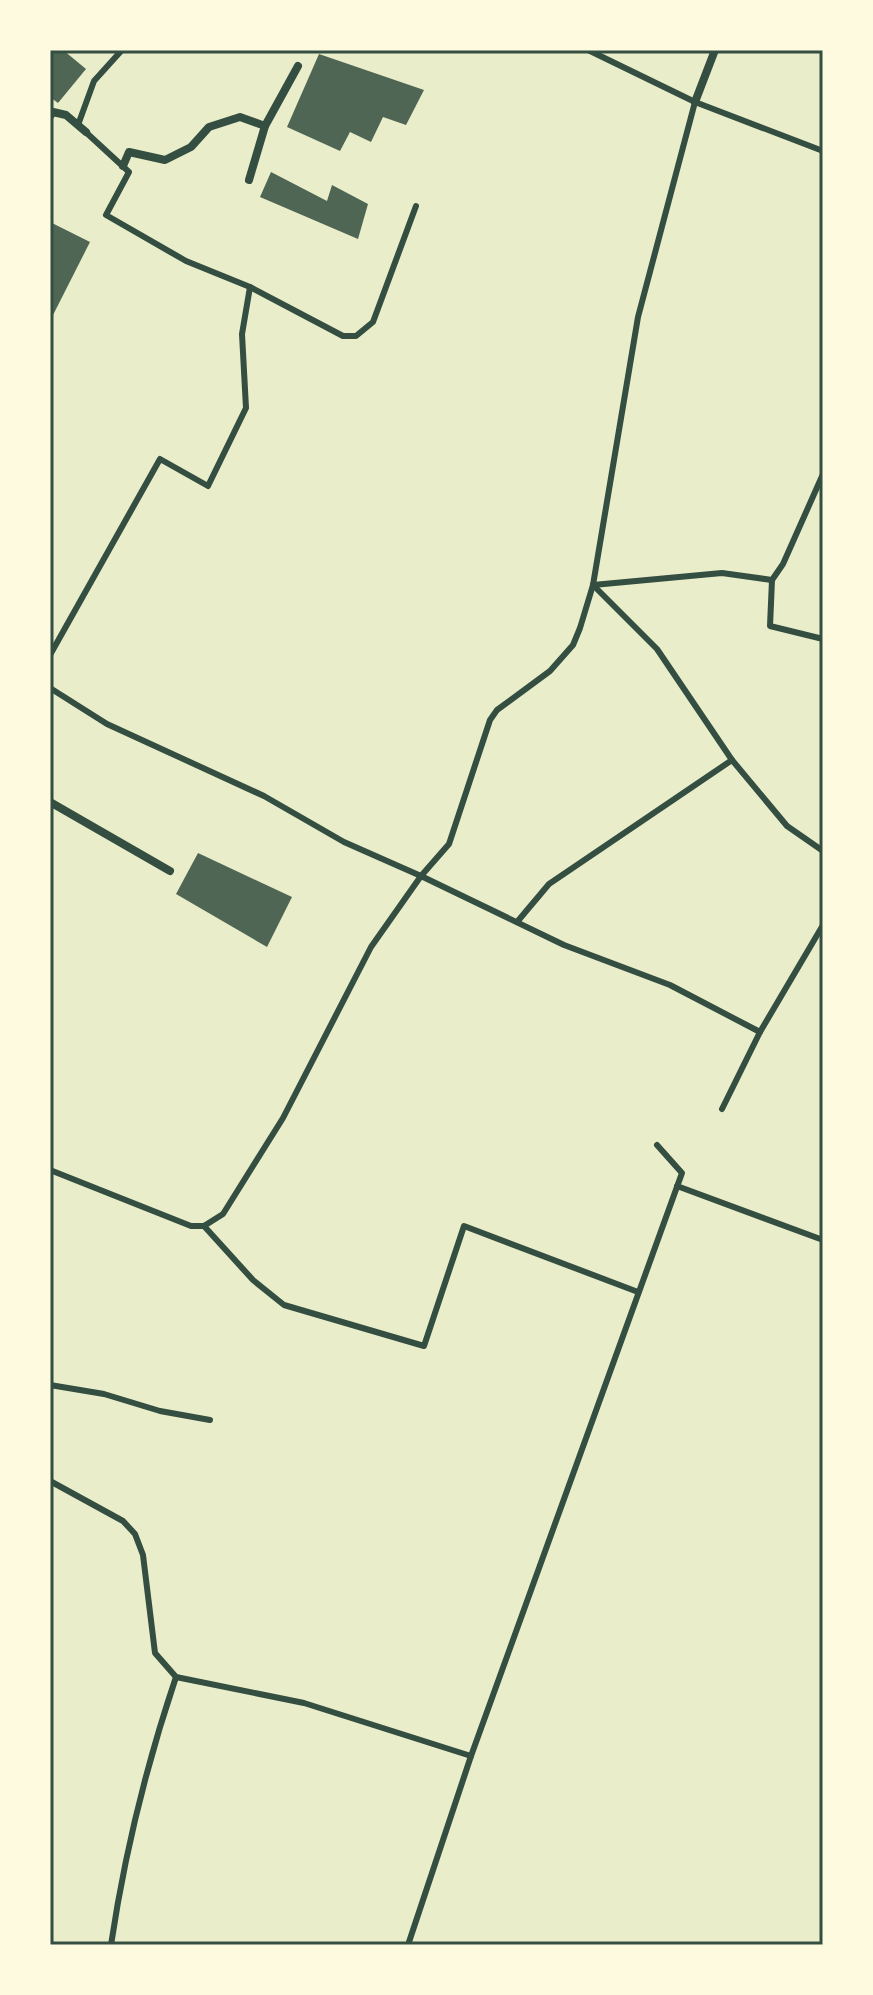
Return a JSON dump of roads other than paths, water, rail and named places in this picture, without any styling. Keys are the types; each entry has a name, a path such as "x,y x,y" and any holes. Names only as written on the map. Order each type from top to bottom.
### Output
{"street":[{"path":"695,102 715,50"},
{"path":"249,180 265,126 298,66"},
{"path":"50,116 53,112 66,115 86,132"},
{"path":"123,166 129,152 165,160 191,147 209,127 240,117 265,126"},
{"path":"50,802 170,871"}],"lane":[{"path":"122,50 94,81 78,125 129,172 106,215 186,261 250,287 343,336 356,336 373,322 416,206"},
{"path":"588,50 695,102 823,151"},
{"path":"50,1170 191,1226 204,1226 223,1214 283,1118 371,947 421,876 449,844 490,720 497,710 550,671 573,645 593,585 638,317 695,102"},
{"path":"50,655 160,459 208,486 246,408 242,334 250,287"},
{"path":"823,474 783,564 772,580 770,626 823,639"},
{"path":"593,585 722,573 772,580"},
{"path":"593,585 657,649 732,760 787,826 823,851"},
{"path":"50,688 107,724 264,796 344,842 564,945 670,985 760,1032"},
{"path":"517,922 549,884 732,760"},
{"path":"722,1109 760,1032 822,931"},
{"path":"408,1945 471,1756 682,1173 657,1145"},
{"path":"677,1186 823,1240"},
{"path":"204,1226 253,1280 284,1305 424,1346 464,1226 638,1292"},
{"path":"50,1385 104,1394 160,1411 210,1420"},
{"path":"50,1481 123,1521 135,1534 143,1555 155,1653 176,1677 304,1703 471,1756"},
{"path":"111,1945 123,1864 152,1747 176,1677"}]}
